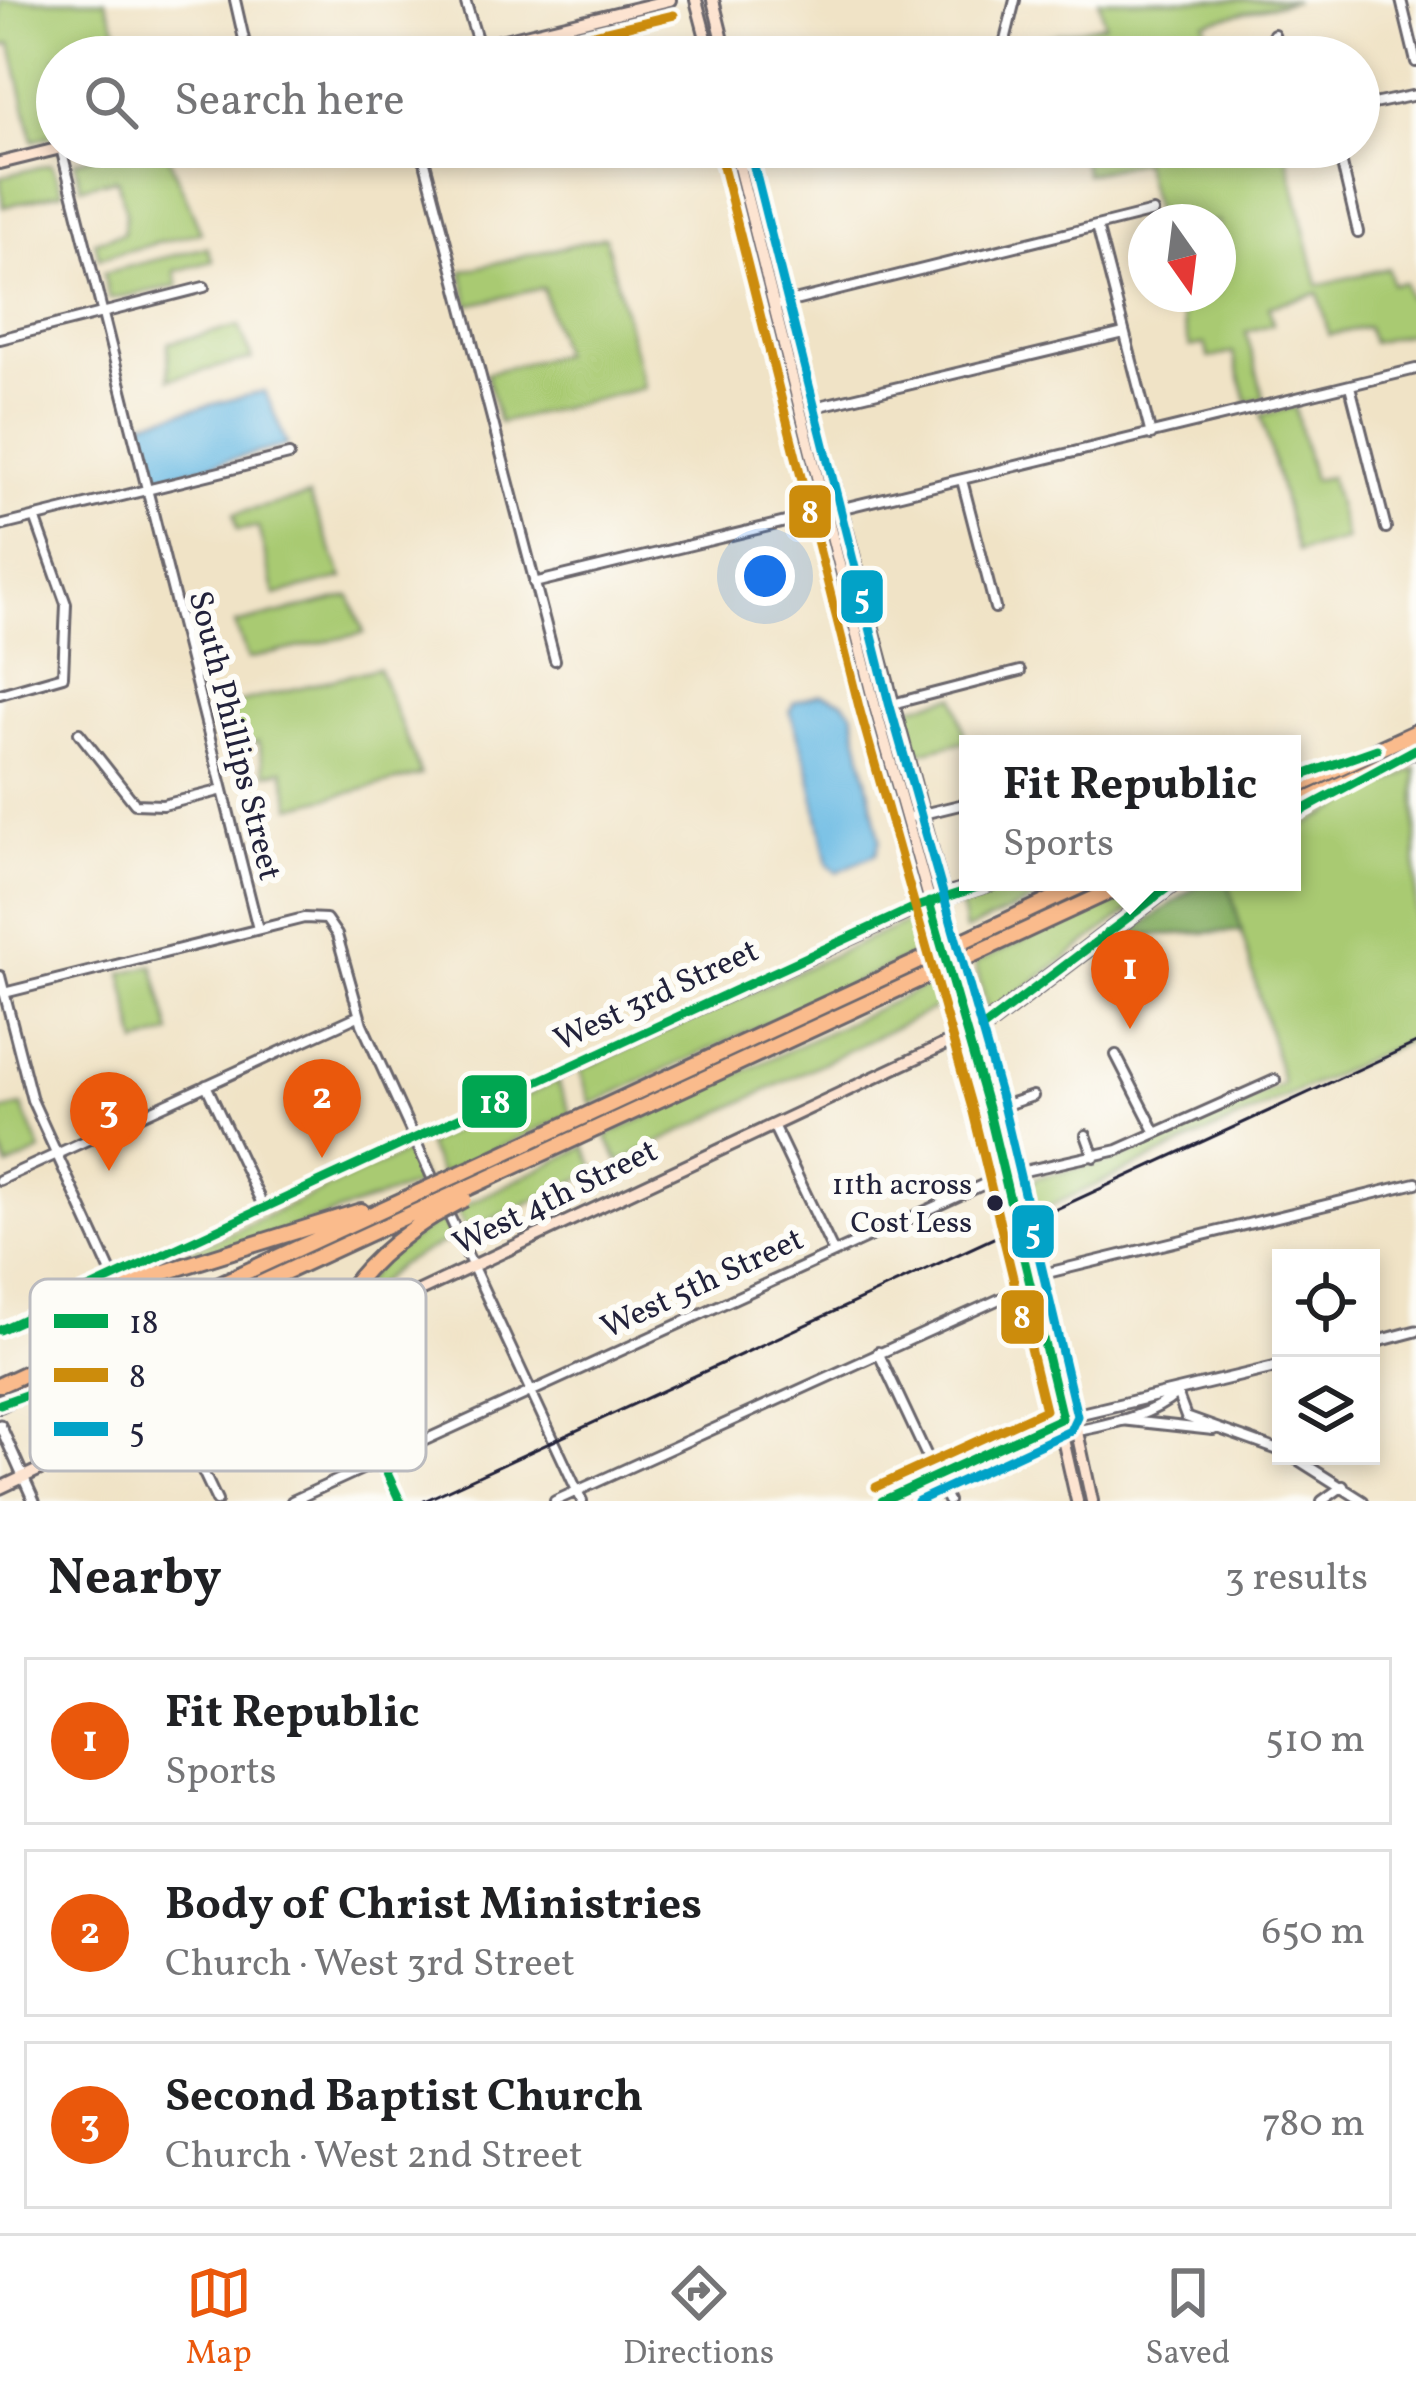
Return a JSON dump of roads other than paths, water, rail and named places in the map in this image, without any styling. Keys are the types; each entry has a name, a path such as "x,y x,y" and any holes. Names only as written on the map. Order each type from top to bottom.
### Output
{"highway":[{"path":"1301,807 1396,750 1416,732"},
{"path":"1301,776 1396,750 1416,749"},
{"path":"1301,786 1396,750"},
{"path":"945,896 962,891"},
{"path":"247,1279 460,1189 556,1138 1069,891"},
{"path":"618,1109 1111,891"},
{"path":"974,1031 1162,891"},
{"path":"153,1279 424,1203"},
{"path":"358,1279 424,1203"},
{"path":"264,1279 424,1203"},
{"path":"0,1385 30,1372"},
{"path":"0,1404 30,1390"},
{"path":"20,1395 30,1392"}],"main road":[{"path":"521,36 670,0"},
{"path":"696,0 705,36"},
{"path":"713,0 722,36"},
{"path":"0,163 36,154"},
{"path":"740,168 842,510 891,705 929,902 1003,1106 1059,1349 1068,1417 1064,1432 1077,1501"},
{"path":"753,168 826,513 913,817 945,896 1015,1234 1068,1417 1077,1429 1092,1501"},
{"name":"West 3rd Street","path":"109,1279 945,896"},
{"name":"West 4th Street","path":"426,1291 974,1031"},
{"path":"1015,1234 1023,1240 1029,1267 1039,1276"},
{"path":"1028,1286 1037,1290 1048,1338 1059,1349"},
{"name":"West 3rd Street","path":"0,1330 30,1316"},
{"name":"West 4th Street","path":"0,1488 36,1471"}],"street":[{"path":"235,0 243,36"},
{"path":"465,0 476,36"},
{"path":"1006,36 1015,0"},
{"path":"1401,0 1416,62"},
{"path":"1380,103 1416,95"},
{"name":"South Phillips Street","path":"68,168 258,928 314,916 329,921 358,1016 582,1501"},
{"path":"426,168 555,660"},
{"path":"1343,168 1358,232"},
{"path":"780,305 1128,218"},
{"path":"1097,226 1151,435"},
{"path":"0,338 204,287"},
{"path":"814,407 1124,333"},
{"path":"534,583 1416,369"},
{"path":"1350,386 1386,528"},
{"path":"0,526 289,454"},
{"path":"962,480 995,608"},
{"path":"0,694 63,676 66,604 35,517"},
{"path":"891,705 1020,671"},
{"path":"80,733 135,804 163,805 223,790"},
{"path":"913,817 959,804"},
{"path":"4,993 258,928"},
{"path":"0,976 30,1093 113,1277"},
{"path":"0,1180 358,1016"},
{"path":"1116,1055 1156,1132"},
{"name":"West 5th Street","path":"426,1439 1002,1176 1094,1157 1275,1080"},
{"path":"206,1085 264,1208"},
{"path":"1003,1106 1033,1096"},
{"path":"773,1125 833,1250"},
{"path":"1085,1135 1094,1157"},
{"path":"1039,1276 1416,1183"},
{"path":"555,1501 1028,1286"},
{"path":"1380,1341 1416,1331"},
{"path":"878,1352 948,1501"},
{"path":"882,1501 1068,1417 1272,1368"},
{"path":"1026,1435 1038,1440 1120,1420 1165,1404 1177,1394"},
{"path":"1177,1394 1186,1417 1272,1448"},
{"path":"1120,1420 1230,1432"},
{"path":"0,1426 34,1501"},
{"path":"1307,1465 1363,1501"},
{"path":"203,1471 217,1501"},
{"name":"West 5th Street","path":"292,1501 356,1471"},
{"path":"385,1471 400,1501"},
{"path":"1322,1501 1343,1486"}],"water":[{"path":"265,391 287,445 163,477 153,471 141,422"},
{"path":"821,694 843,701 853,713 880,840 876,854 837,872 828,864 808,767 790,711 794,702"}],"railway":[{"path":"424,1501 1416,1043"}],"place":[{"name":"Fit Republic","path":"1130,1029"},
{"name":"Body of Christ Ministries","path":"322,1158"},
{"name":"Second Baptist Church","path":"109,1171"},
{"name":"11th across Cost Less","path":"995,1203"}]}
